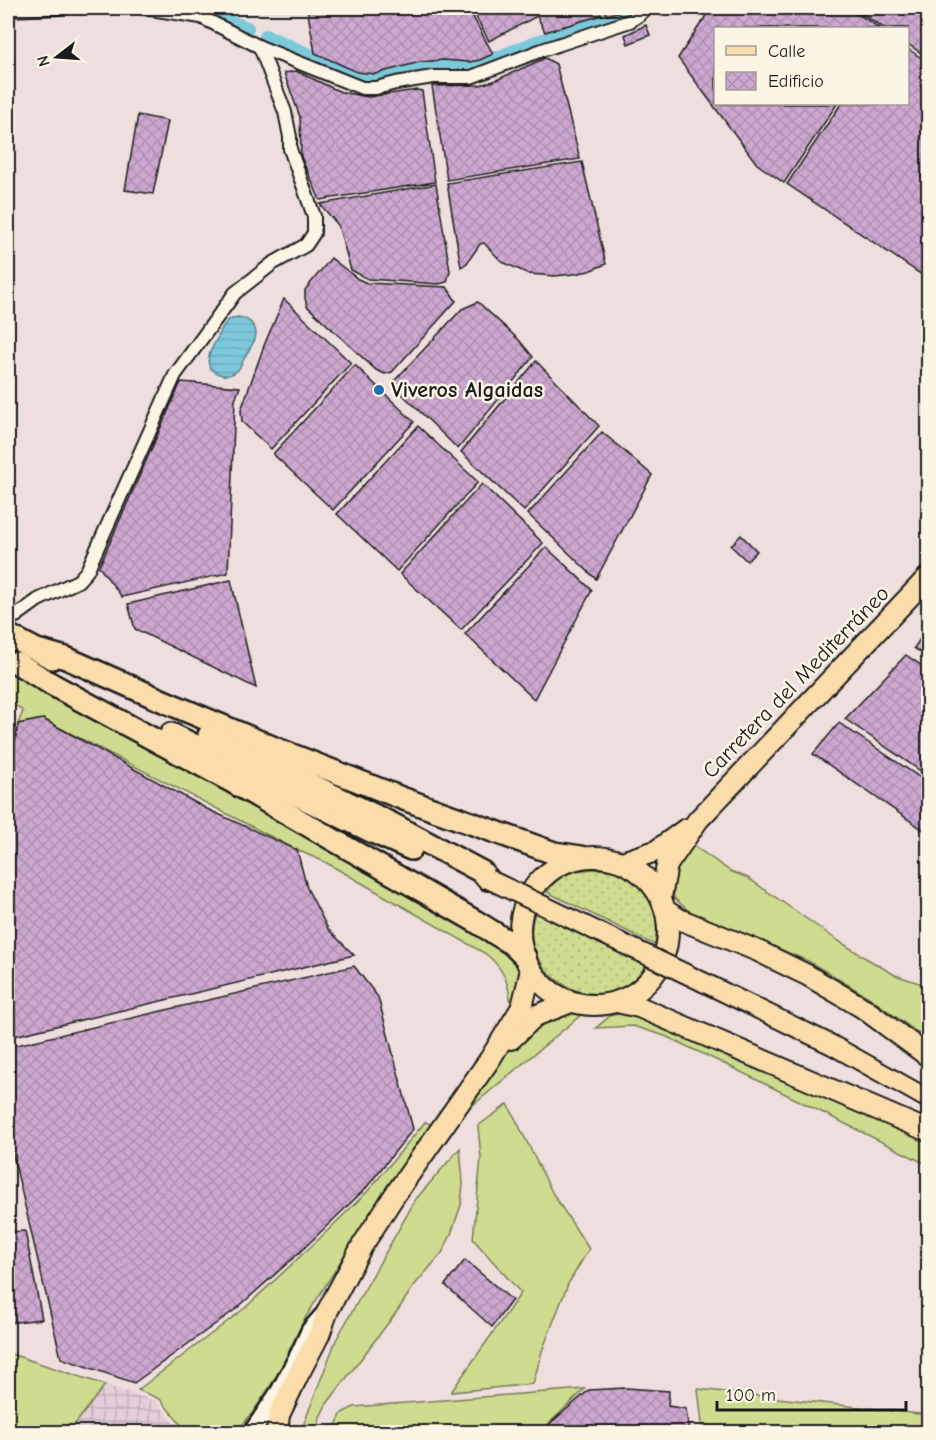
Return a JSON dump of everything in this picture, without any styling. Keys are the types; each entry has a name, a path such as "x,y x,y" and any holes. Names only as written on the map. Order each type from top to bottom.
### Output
{"highway":[{"name":"Carretera del Mediterráneo","path":"664,904 667,865 698,820 928,578"},
{"path":"11,626 41,651 64,665 394,825 482,872 488,879"},
{"path":"41,651 66,658 242,734 404,799 554,853 581,857 602,856 622,862 645,876 664,904 679,919 758,951 807,975 863,1008 928,1056"},
{"path":"12,661 57,679 375,833 480,878 488,879"},
{"path":"12,661 228,780 475,921 512,944 542,984 556,995 572,1002 594,1006 617,1002 637,992 654,976 665,957 669,934 664,904"},
{"name":"Carretera del Mediterráneo","path":"622,862 656,850 698,820"},
{"path":"276,1427 297,1377 319,1335 328,1310 362,1246 394,1196 490,1059 522,1007 528,964 520,936 522,914 529,894 543,877 560,864 581,857"},
{"path":"490,1059 534,1016 572,1002"},
{"path":"617,1002 639,1006 928,1131"}],"main road":[{"path":"488,879 832,1045 928,1099"},
{"path":"252,1432 279,1392 310,1330 328,1310"}],"street":[{"path":"8,9 58,8"},
{"path":"145,8 201,17 260,47 362,88 376,88 433,76 471,77 542,50 630,21 646,8"},
{"path":"11,626 38,600 78,581 87,572 175,375 235,293 272,264 306,245 314,233 314,216 294,164 285,112 260,47"}],"shaded area":[{"path":"8,1354 156,1401 181,1432 8,1432"}],"green space":[{"path":"8,672 264,811 510,954 517,965 520,976 518,1001 511,1004 504,976 486,954 325,862 297,850 43,719 18,724 23,711 8,700"},
{"path":"694,846 730,871 748,878 864,957 895,975 928,986 928,1040 870,998 808,961 689,911 674,898 673,881 678,864"},
{"path":"597,869 625,876 645,892 655,916 655,945 547,892 552,885 569,873"},
{"path":"535,913 646,966 630,983 612,992 593,994 574,990 558,981 544,968 535,951 531,933"},
{"path":"625,1012 758,1064 800,1087 855,1109 928,1143 928,1165 665,1036 633,1026 596,1028 610,1016"},
{"path":"569,1013 581,1015 472,1106 497,1066 519,1038 541,1022"},
{"path":"508,1104 553,1194 589,1249 568,1284 542,1351 533,1384 451,1392 521,1293 473,1239 481,1158 478,1126"},
{"path":"425,1122 433,1125 393,1178 305,1318 277,1376 253,1412 236,1432 187,1432 160,1399 138,1390 245,1308 320,1238 368,1191"},
{"path":"460,1148 463,1183 461,1205 442,1253 413,1287 326,1405 320,1417 318,1432 302,1432 336,1340 416,1199"},
{"path":"8,1353 105,1385 69,1432 8,1432"},
{"path":"585,1389 540,1432 379,1432 345,1430 335,1427 342,1413 354,1407"},
{"path":"698,1389 928,1415 928,1432 703,1432"}],"water":[{"path":"238,317 252,324 255,339 237,371 228,375 219,374 210,367 209,356 226,323"}],"building":[{"path":"307,8 468,8 493,54 469,62 443,60 420,62 375,74 357,72 315,53"},
{"path":"471,8 598,8 602,15 545,32 537,16 489,41"},
{"path":"603,8 627,8 607,15"},
{"path":"711,8 848,8 878,27 714,27 714,105 836,105 784,183 757,164 678,58"},
{"path":"852,8 928,8 928,48 924,55 909,45 909,27 882,27"},
{"path":"646,25 650,35 628,44 625,35"},
{"path":"909,50 928,60 928,279 787,184 840,105 909,105"},
{"path":"545,58 556,64 580,159 447,180 432,86 480,85"},
{"path":"296,71 341,92 368,97 422,91 435,182 320,200 301,157 300,117 284,73"},
{"path":"138,115 168,121 153,194 125,190"},
{"path":"582,162 606,264 574,274 554,276 529,274 502,262 484,243 480,244 467,263 461,267 447,183"},
{"path":"436,184 450,271 447,282 439,284 368,279 351,270 338,225 320,204"},
{"path":"331,258 358,279 367,283 447,287 456,301 392,372 385,374 376,370 307,306 305,290"},
{"path":"284,299 351,363 271,449 242,422 241,410 265,343"},
{"path":"478,302 519,340 533,357 458,449 394,386 395,380 462,309"},
{"path":"536,361 599,426 524,511 461,452"},
{"path":"355,365 414,422 333,510 273,454"},
{"path":"181,382 240,387 235,400 228,573 122,597 99,567"},
{"path":"418,426 478,482 397,571 337,514"},
{"path":"602,432 652,475 596,579 528,514"},
{"path":"482,484 543,543 461,630 400,574"},
{"path":"741,535 757,551 747,561 731,546"},
{"path":"546,547 592,590 534,699 465,634"},
{"path":"231,580 256,688 135,629 128,604"},
{"path":"928,627 928,658 914,648"},
{"path":"906,655 928,670 928,776 845,719"},
{"path":"43,719 207,809 297,850 307,888 328,929 354,955 14,1036 8,1011 8,786 18,724"},
{"path":"839,723 928,783 928,833 813,754"},
{"path":"354,966 378,997 413,1129 366,1188 300,1252 236,1309 134,1383 61,1358 8,1134 8,1047"},
{"path":"11,1024 14,1036 8,1037 8,1025"},
{"path":"25,1231 42,1319 8,1323 8,1232"},
{"path":"465,1260 512,1300 492,1327 445,1285"},
{"path":"626,1388 669,1391 668,1406 686,1409 689,1432 540,1432 589,1390"}],"waterway":[{"path":"183,8 209,14 247,28"},
{"path":"266,36 366,80 427,64 473,68 534,43 627,13 635,8"}],"place":[{"name":"Viveros Algaidas","path":"379,390"}]}
